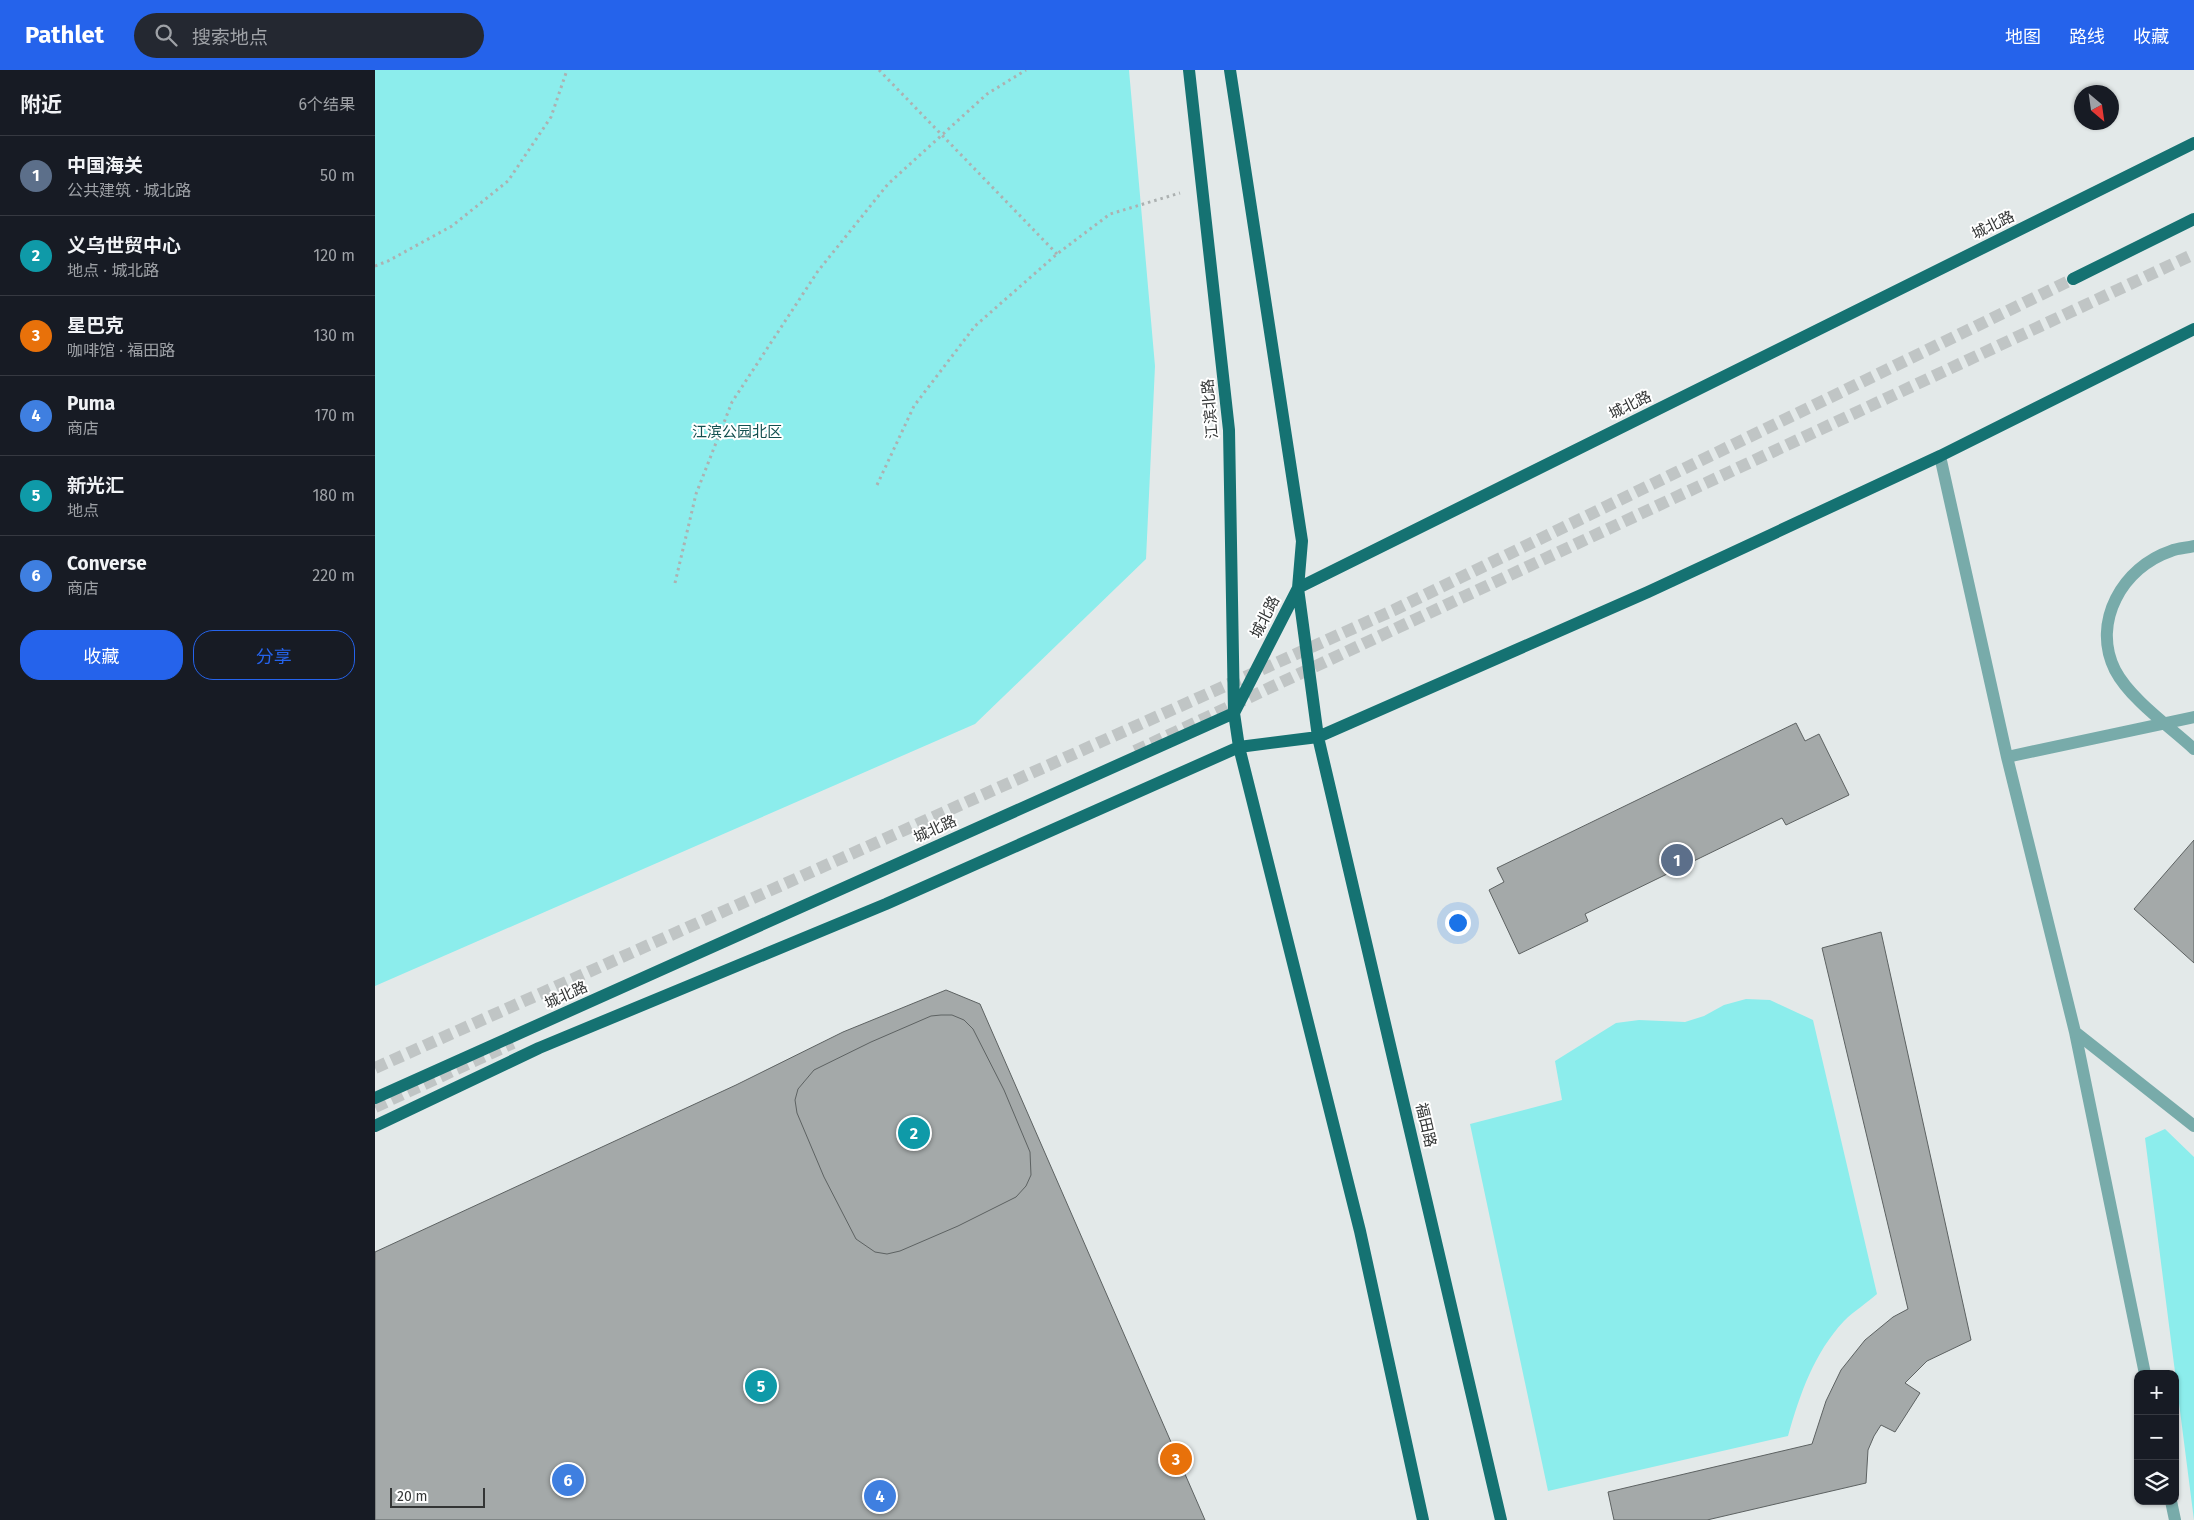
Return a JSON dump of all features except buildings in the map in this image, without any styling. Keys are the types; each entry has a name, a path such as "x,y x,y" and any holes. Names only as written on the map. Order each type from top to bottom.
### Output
{"main road":[{"name":"江滨北路","path":"1189,70 1229,430 1234,713 1239,746"},
{"path":"1230,70 1302,541 1298,588 1318,736"},
{"name":"城北路","path":"375,1098 1234,713 1298,588 2194,143"},
{"path":"2073,280 2194,220"},
{"path":"375,1126 539,1048 886,904 1239,746 1318,736 1648,592 1940,456 2194,329"},
{"name":"福田路","path":"1318,736 1501,1520"},
{"path":"1239,746 1360,1231 1423,1520"}],"street":[{"path":"1940,456 2007,757 2075,1032 2144,1370"},
{"path":"2194,546 2171,550 2146,563 2127,580 2113,602 2107,624 2107,648 2115,671 2131,692 2194,749"},
{"path":"2007,757 2192,717"},
{"path":"2075,1032 2194,1126"},
{"path":"2172,1505 2175,1520"}],"path":[{"path":"375,266 388,261 452,226 509,181 551,117 567,70"},
{"path":"879,70 1057,254"},
{"path":"675,583 696,494 732,402 818,271 888,184 987,94 1026,70"},
{"path":"877,485 914,406 975,326 1057,254 1110,214 1202,187"}],"green space":[{"name":"江滨公园北区","path":"375,70 1129,70 1155,366 1146,559 975,724 375,986"},
{"path":"1746,999 1770,1000 1813,1020 1877,1294 1844,1321 1824,1347 1809,1375 1788,1436 1548,1491 1470,1124 1562,1100 1555,1061 1616,1023 1639,1020 1685,1022 1704,1016 1724,1005"},
{"path":"2165,1129 2194,1157 2194,1520 2179,1403 2179,1370 2175,1370 2145,1138"}],"tunnel":[{"path":"1135,751 2194,254"},
{"path":"375,1068 1394,610 2073,279"},
{"path":"375,1107 513,1043"}],"place":[{"name":"中国海关","path":"1677,860"},
{"name":"义乌世贸中心","path":"914,1133"},
{"name":"新光汇","path":"761,1386"},
{"name":"星巴克","path":"1176,1459"},
{"name":"Converse","path":"568,1480"},
{"name":"Puma","path":"880,1496"}]}
